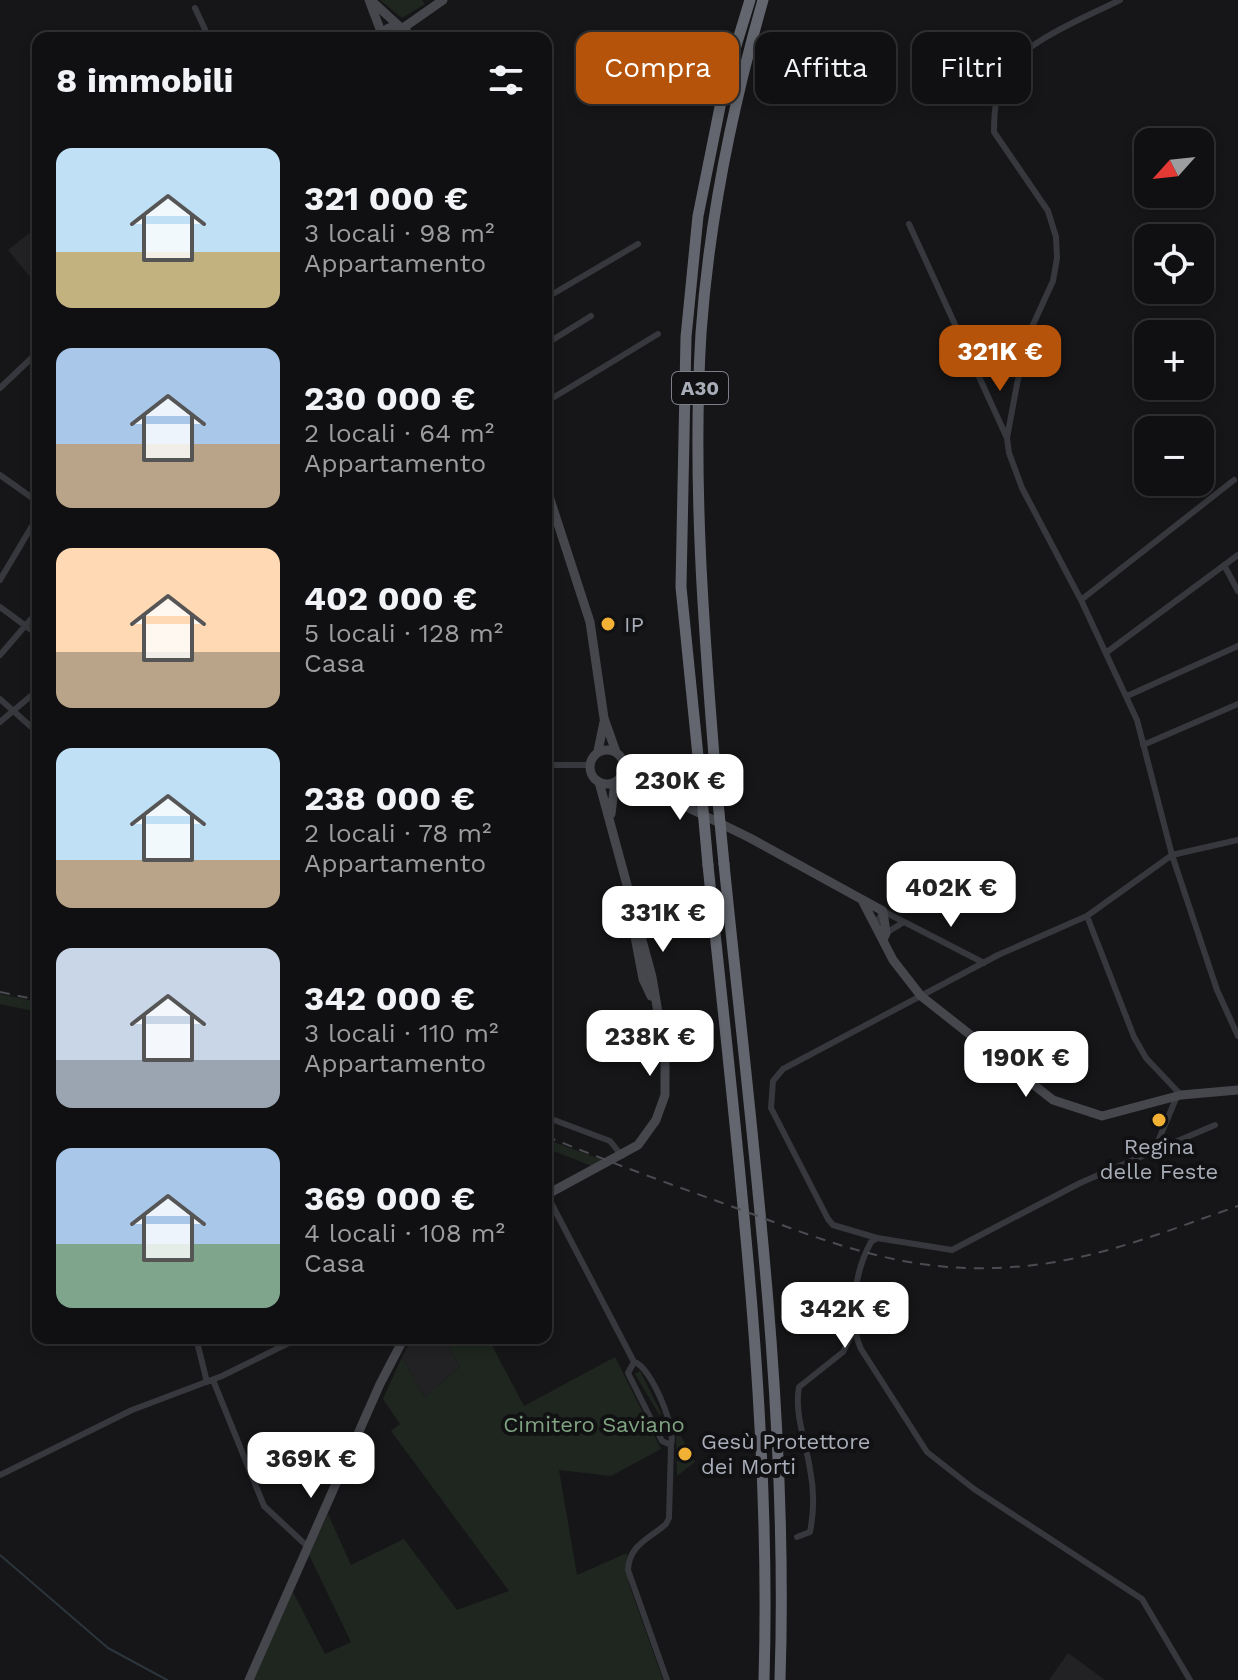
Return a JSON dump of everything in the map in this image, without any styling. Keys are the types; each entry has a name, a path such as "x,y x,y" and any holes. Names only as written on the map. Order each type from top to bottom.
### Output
{"highway":[{"name":"A30","path":"750,0 725,82 698,216 686,337 681,587 739,1169 760,1447 767,1603 764,1680"},
{"name":"A30","path":"763,0 739,84 714,222 701,333 698,467 702,583 716,781 778,1446 783,1598 780,1680"}],"main road":[{"path":"371,0 405,32"},
{"path":"371,0 381,32"},
{"path":"405,32 443,0"},
{"path":"386,32 387,29 405,32"},
{"path":"552,505 590,622 604,718 616,752 640,784"},
{"path":"552,1192 625,1154 648,1135 665,1095 665,1054 644,944 633,915 599,782 591,775 589,765 598,751 604,718"},
{"path":"598,751 616,752"},
{"path":"610,826 616,781 624,766"},
{"path":"599,782 640,784 883,911 884,936"},
{"path":"863,902 884,936 893,960 921,996 1053,1100 1084,1113 1120,1114 1179,1096 1238,1090"},
{"path":"249,1680 380,1384 401,1344"}],"street":[{"path":"1007,438 1024,355 1053,281 1057,258 1053,223 1048,211 994,132 1000,87 1004,75 1026,51 1120,0"},
{"path":"195,8 206,32"},
{"path":"909,224 1007,438 1022,488 1127,696 1172,855 1217,990 1238,1036"},
{"path":"552,294 638,244"},
{"path":"552,340 591,316"},
{"path":"552,398 658,334"},
{"path":"0,388 32,358"},
{"path":"0,475 32,498"},
{"path":"1081,600 1234,480"},
{"path":"0,580 32,526"},
{"path":"1107,652 1238,555"},
{"path":"1224,565 1238,591"},
{"path":"0,607 32,630"},
{"path":"0,655 32,617"},
{"path":"1127,696 1238,646"},
{"path":"0,722 32,695"},
{"path":"0,699 32,727"},
{"path":"1143,745 1238,704"},
{"path":"552,765 589,765"},
{"path":"1215,1125 1080,1183 952,1250 877,1238 833,1225 771,1108 773,1081 783,1069 984,963 1087,916 1172,855 1238,840"},
{"path":"876,924 883,911 984,963"},
{"path":"1087,916 1134,1037 1146,1058 1179,1096 1154,1151"},
{"path":"884,936 904,922"},
{"path":"552,1119 610,1141 625,1154"},
{"path":"552,1205 634,1362 641,1364 667,1413 673,1434 669,1518 631,1553 628,1570 667,1680"},
{"path":"797,1537 810,1532 812,1509 811,1472 798,1392 806,1380 843,1352 853,1332 853,1314 868,1247 877,1238"},
{"path":"853,1332 884,1388 927,1452 974,1489 1142,1599 1190,1680"},
{"path":"198,1344 210,1381 264,1506 308,1548"},
{"path":"0,1475 132,1410 210,1381 287,1344"},
{"path":"634,1362 628,1373 662,1441 671,1445"}],"shaded area":[{"path":"32,231 32,280 8,250"},
{"path":"409,1344 447,1344 460,1367 424,1397 402,1357"},
{"path":"1068,1653 1105,1680 1049,1680"}],"green space":[{"path":"380,0 422,0 425,4 402,18"},
{"path":"0,994 32,1001 32,1011 0,1004"},
{"path":"552,1141 605,1161 594,1167 552,1150"},
{"name":"Cimitero Saviano","path":"447,1344 491,1344 524,1406 615,1357 661,1449 611,1476 559,1470 577,1575 627,1553 629,1584 663,1680 253,1680 293,1592 325,1654 351,1642 309,1555 328,1514 351,1565 404,1539 457,1610 509,1591 391,1431 400,1424 383,1399 402,1357 424,1397 460,1367"},
{"path":"640,1371 661,1413 660,1416 635,1374"},
{"path":"678,1431 695,1462 677,1476 676,1435"}],"waterway":[{"path":"0,1555 108,1648 167,1680"}],"railway":[{"path":"0,992 32,999"},
{"path":"552,1138 841,1245 913,1263 951,1267 1034,1265 1086,1256 1238,1206"}],"place":[{"name":"IP","path":"608,624"},
{"name":"Regina delle Feste","path":"1159,1120"},
{"name":"Gesù Protettore dei Morti","path":"685,1454"}]}
